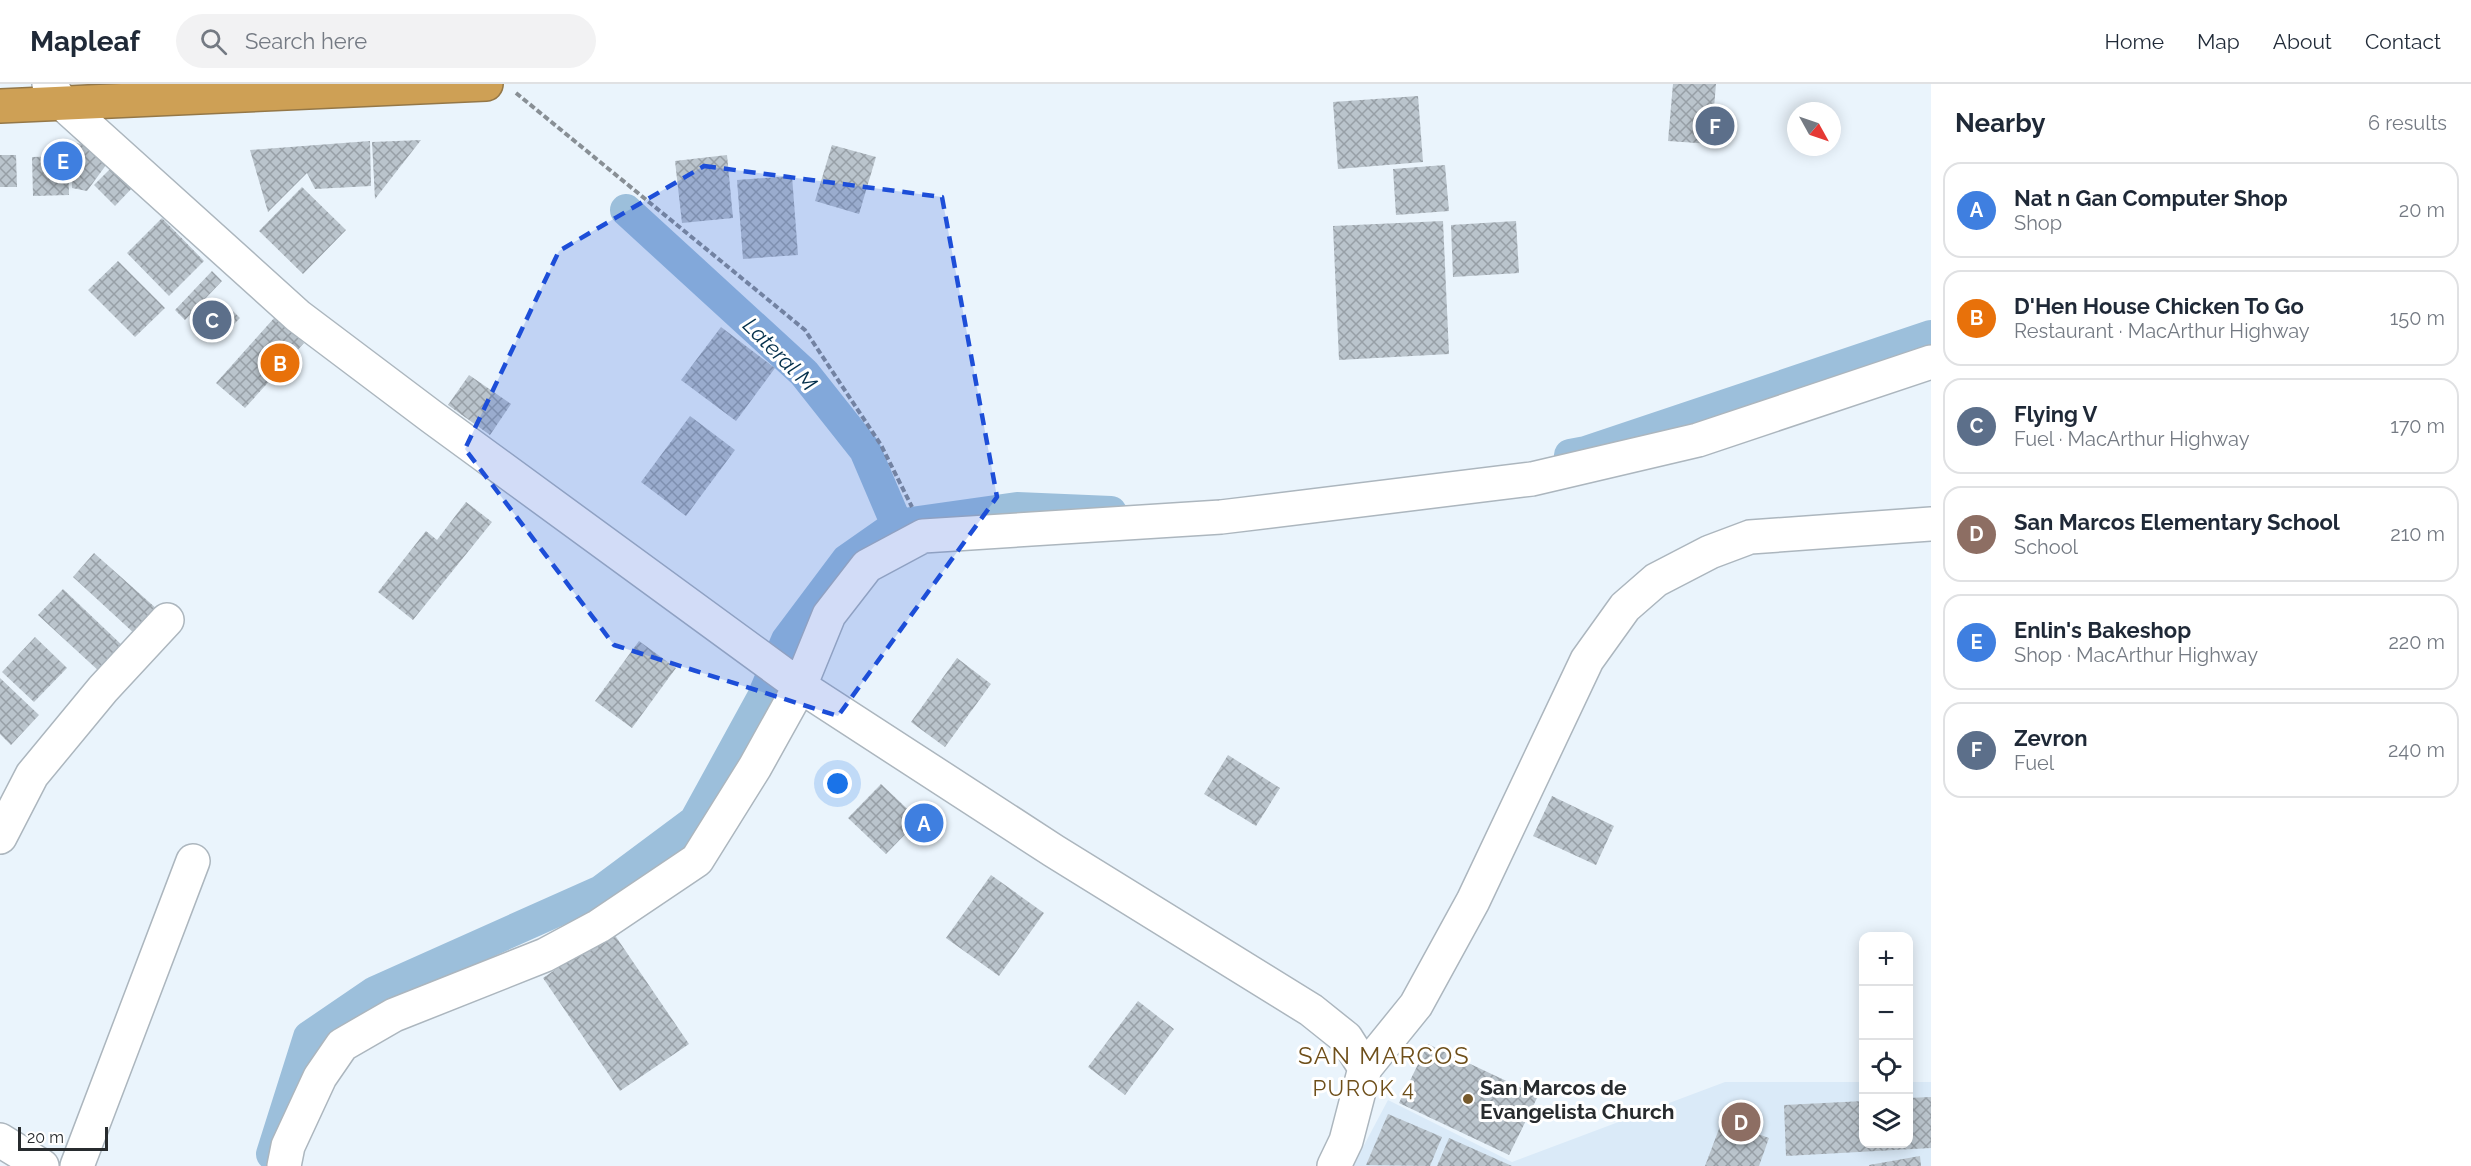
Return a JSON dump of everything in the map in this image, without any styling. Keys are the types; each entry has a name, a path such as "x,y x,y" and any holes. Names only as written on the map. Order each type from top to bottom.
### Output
{"highway":[{"path":"0,106 56,93 414,86 500,88"}],"street":[{"path":"56,93 298,316 432,417 794,682 1054,850 1311,1010 1346,1038 1365,1068"},
{"path":"284,1166 288,1146 320,1077 342,1045 394,1015 545,955 599,926 697,860 755,767 794,682 829,615 867,566 923,536 1221,517 1532,478 1698,440 1931,362"},
{"path":"1334,1166 1346,1141 1365,1068 1416,1005 1473,901 1587,660 1625,607 1656,580 1710,552 1750,537 1931,524"},
{"path":"0,837 32,775 103,689 167,620"},
{"path":"77,1166 193,861"},
{"path":"0,1140 42,1166"}],"path":[{"path":"500,88 805,330 881,445 912,505"}],"highlighted area":[{"path":"704,166 942,197 997,497 838,716 614,645 465,449 559,251"}],"shaded area":[{"path":"1725,1082 1859,1082 1859,1148 1913,1148 1913,1082 1931,1082 1931,1166 1353,1166 1388,1100 1512,1162"}],"building":[{"path":"1673,84 1716,84 1711,144 1668,141"},
{"path":"1418,96 1423,162 1338,169 1333,102"},
{"path":"421,140 375,199 372,142"},
{"path":"370,141 371,186 315,189 307,173 268,212 250,150"},
{"path":"71,142 86,145 109,161 87,191 72,188"},
{"path":"832,145 876,157 859,214 815,201"},
{"path":"0,155 16,155 17,187 0,187"},
{"path":"727,155 733,218 682,223 675,161"},
{"path":"68,156 69,195 33,196 32,157"},
{"path":"1445,165 1449,211 1396,215 1393,169"},
{"path":"113,166 134,186 115,206 94,185"},
{"path":"792,176 798,255 743,259 737,180"},
{"path":"302,187 346,230 303,274 259,231"},
{"path":"162,218 204,261 169,296 127,253"},
{"path":"1443,221 1449,354 1339,360 1333,226"},
{"path":"1516,221 1519,273 1453,277 1451,225"},
{"path":"118,261 165,308 135,337 88,290"},
{"path":"212,271 222,281 185,320 175,310"},
{"path":"225,303 240,318 228,330 213,315"},
{"path":"275,317 304,343 245,408 216,383"},
{"path":"721,327 775,368 736,421 681,380"},
{"path":"469,375 511,404 490,435 448,405"},
{"path":"690,416 735,450 686,516 641,482"},
{"path":"466,502 492,522 413,620 378,592 426,531 437,540"},
{"path":"94,553 158,610 136,635 73,577"},
{"path":"63,589 125,648 101,673 38,615"},
{"path":"35,637 67,668 34,702 2,672"},
{"path":"639,641 676,668 632,728 595,701"},
{"path":"957,658 991,684 945,747 911,722"},
{"path":"0,678 39,715 11,745 0,734"},
{"path":"1228,755 1280,788 1256,826 1204,794"},
{"path":"881,784 919,820 886,854 848,818"},
{"path":"1552,796 1614,826 1596,865 1533,836"},
{"path":"991,875 1044,913 999,976 946,938"},
{"path":"612,931 689,1044 620,1091 543,978"},
{"path":"1138,1001 1174,1029 1125,1095 1088,1067"},
{"name":"San Marcos de Evangelista Church","path":"1428,1044 1538,1096 1509,1155 1399,1103"},
{"path":"1931,1097 1931,1148 1786,1156 1784,1105 1859,1101 1859,1148 1913,1148 1913,1098"},
{"path":"1388,1114 1442,1137 1430,1166 1366,1165"},
{"path":"1722,1121 1769,1138 1759,1166 1705,1166"},
{"path":"1449,1138 1512,1166 1437,1166"},
{"path":"1920,1156 1921,1166 1869,1166 1869,1165"}],"waterway":[{"name":"Lateral M","path":"626,210 804,373 865,450 897,525"},
{"path":"1570,455 1586,452 1931,336"},
{"path":"272,1154 309,1037 375,992 601,891 695,821 762,699 787,640 847,560 897,525 1017,508 1111,512"}],"place":[{"name":"Zevron","path":"1715,126"},
{"name":"Enlin's Bakeshop","path":"63,161"},
{"name":"Flying V","path":"212,320"},
{"name":"D'Hen House Chicken To Go","path":"280,363"},
{"name":"Nat n Gan Computer Shop","path":"924,823"},
{"name":"San Marcos de Evangelista Church","path":"1468,1099"},
{"name":"San Marcos Elementary School","path":"1741,1122"}],"district":[{"name":"SAN MARCOS","path":"1384,1055"},
{"name":"PUROK 4","path":"1364,1088"}]}
